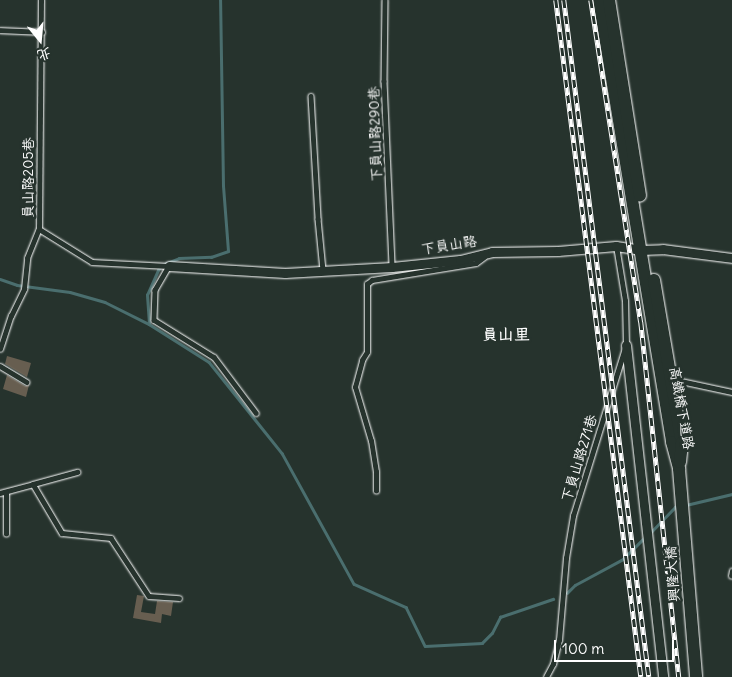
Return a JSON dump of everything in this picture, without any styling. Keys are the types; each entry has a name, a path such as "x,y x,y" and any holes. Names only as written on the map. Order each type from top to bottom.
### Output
{"street":[{"name":"高鐵橋下道路","path":"599,0 682,442 679,469"},
{"name":"高鐵橋下道路","path":"609,0 645,250"},
{"name":"下員山路","path":"169,266 285,273 324,272 460,260 492,252 558,251 616,246 732,258"},
{"path":"626,345 663,677"},
{"name":"興隆大橋","path":"679,469 696,677"}],"lane":[{"name":"員山路205巷","path":"0,349 11,316 24,288 27,258 40,230 38,167 42,32 41,0"},
{"name":"下員山路290巷","path":"385,0 384,82 392,267"},
{"path":"0,30 42,32"},
{"path":"311,96 318,219 324,272"},
{"path":"40,230 92,262 169,266"},
{"name":"下員山路271巷","path":"546,677 553,664 559,640 566,558 573,516 626,345 625,301 616,246"},
{"path":"376,491 376,472 371,441 356,387 362,360 367,352 368,284 372,280 476,263 492,252"},
{"path":"169,266 155,290 154,320 214,357 256,413"},
{"path":"0,366 28,382"},
{"path":"676,380 732,392"},
{"path":"0,493 6,493 77,472"},
{"path":"33,484 62,533 110,538 149,596 179,598"},
{"path":"6,493 6,534"}],"building":[{"path":"7,356 31,363 27,377 5,364"},
{"path":"7,375 25,386 29,385 26,397 3,389"},
{"path":"137,595 144,596 141,612 155,614 157,601 173,602 171,616 162,614 161,623 133,618"}],"waterway":[{"path":"149,324 147,295 162,265 179,258 211,257 228,251 223,186 220,0"},
{"path":"0,279 17,285 70,292 105,302 149,324 209,362 282,453 354,584 406,607 425,646 482,643 492,633 500,617 553,599"},
{"path":"686,505 732,494"},
{"path":"650,533 675,507 679,506"},
{"path":"567,593 575,585 623,559 644,538"}],"railway":[{"path":"556,0 641,677"},
{"path":"564,0 649,677"},
{"path":"591,0 641,322 679,677"}],"district":[{"name":"員山里","path":"506,334"}]}
